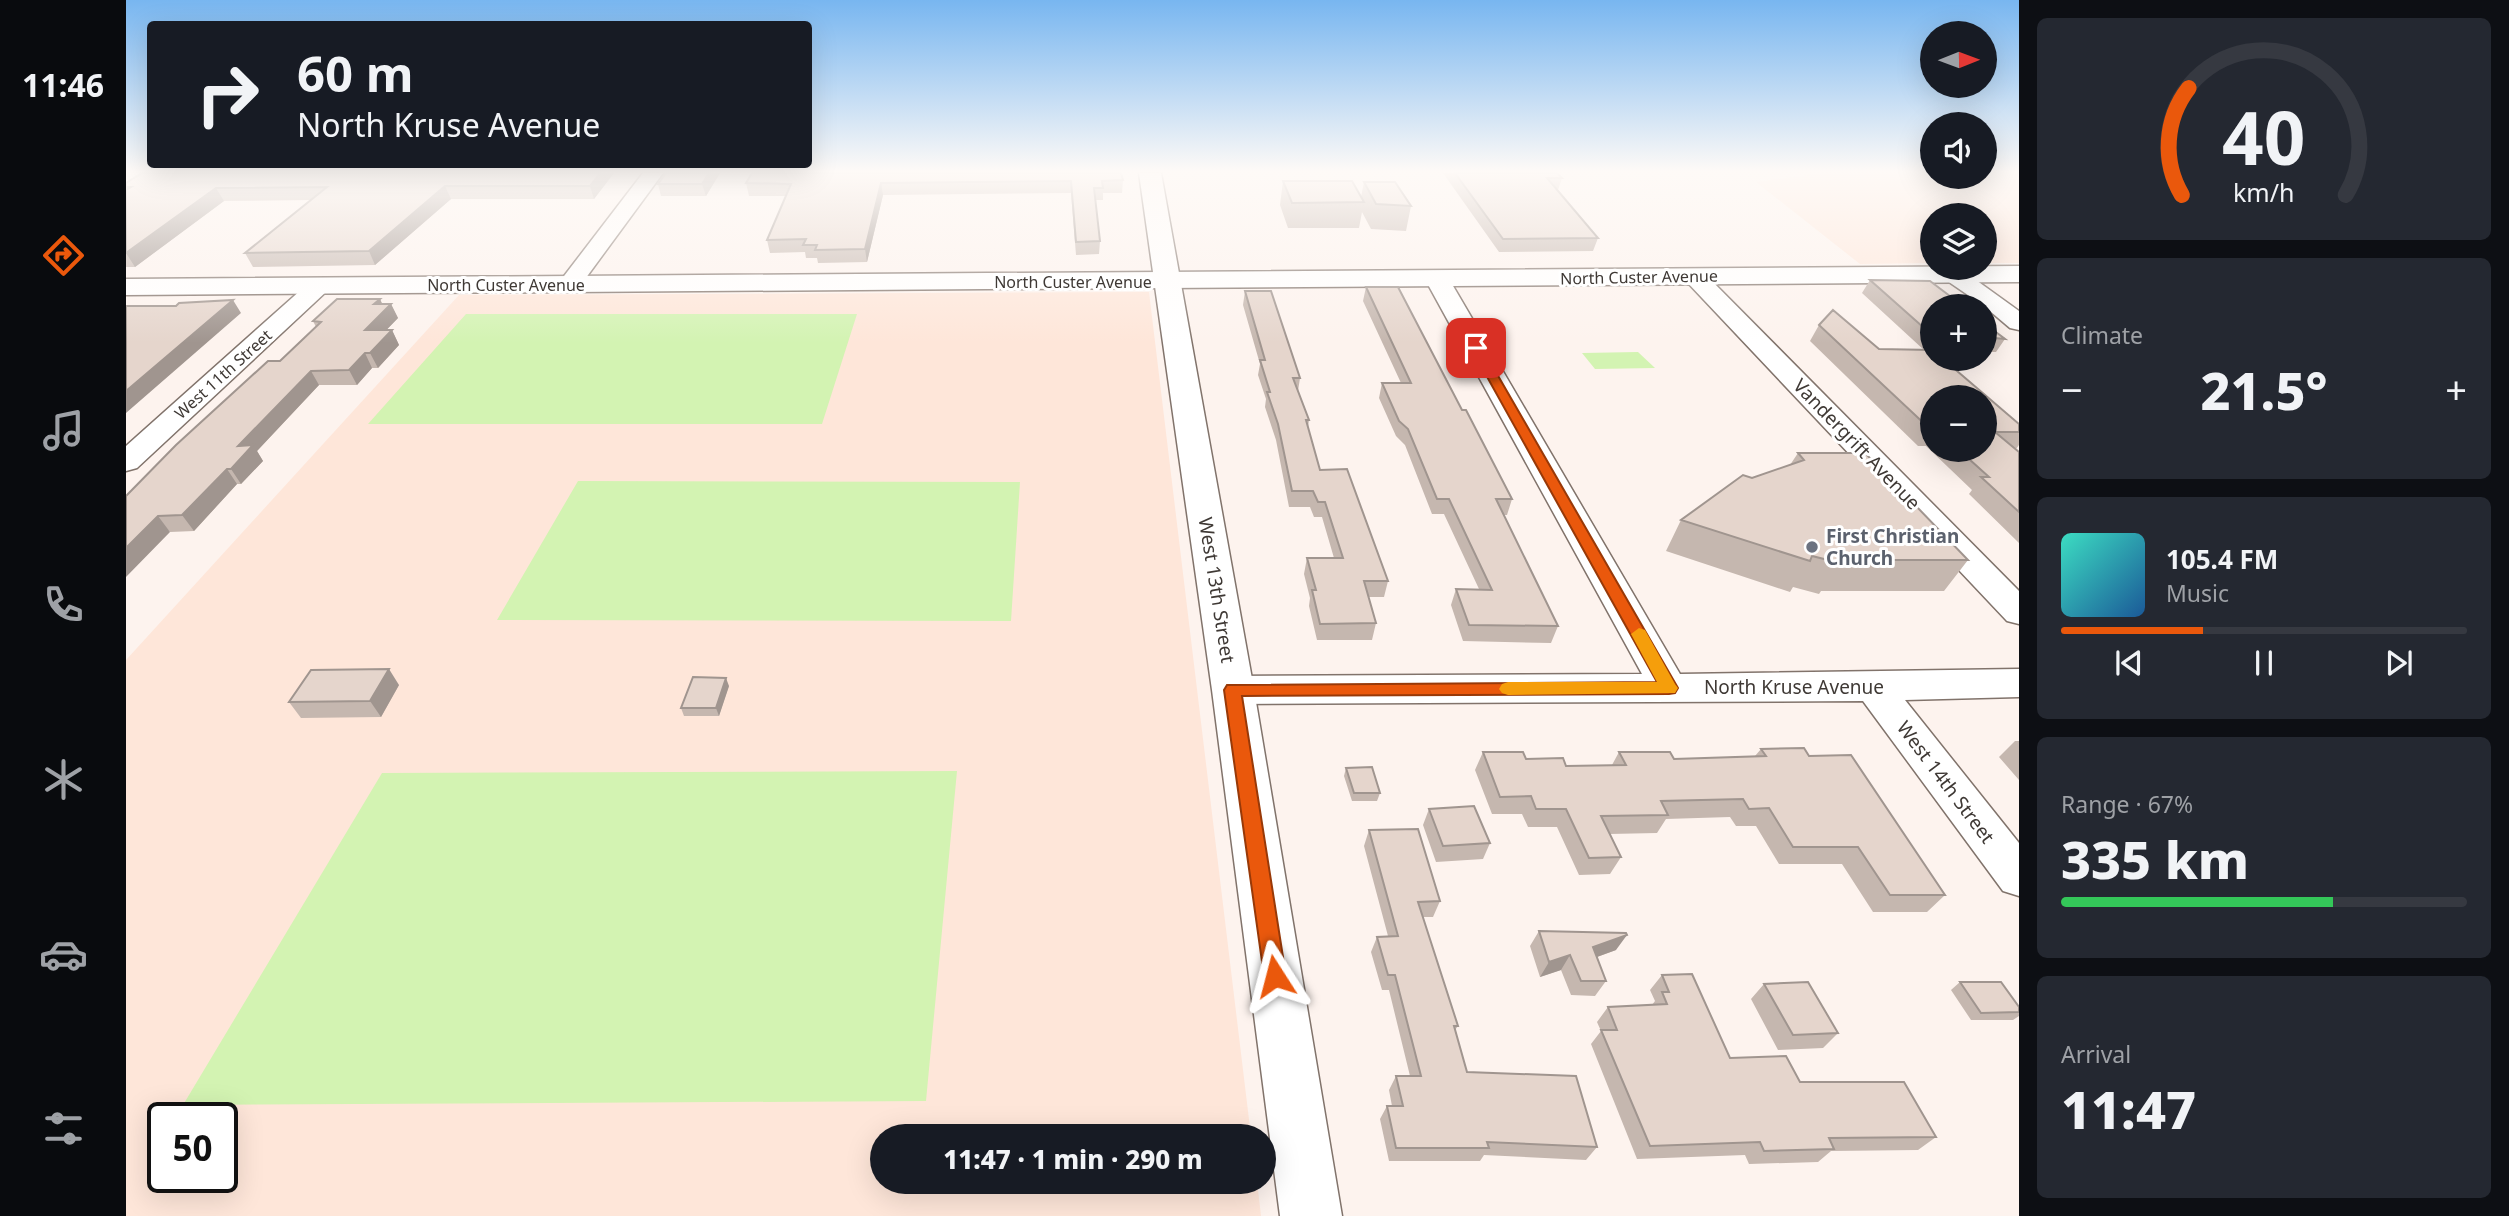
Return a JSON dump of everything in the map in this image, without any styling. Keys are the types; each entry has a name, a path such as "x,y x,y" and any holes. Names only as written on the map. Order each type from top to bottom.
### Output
{"street":[{"path":"569,285 610,230"},
{"name":"West 13th Street","path":"1159,230 1233,690 1311,1216"},
{"name":"North Custer Avenue","path":"126,287 1920,275"},
{"name":"North Custer Avenue","path":"1997,275 2019,275"},
{"name":"Vandergrift Avenue","path":"1694,276 2019,612"},
{"path":"1437,279 1669,688"},
{"path":"1961,280 2019,323"},
{"name":"West 11th Street","path":"126,462 320,286"},
{"name":"North Kruse Avenue","path":"1233,690 1873,687 2019,683"},
{"name":"West 14th Street","path":"1873,687 2019,877"}],"shaded area":[{"path":"1817,230 1920,230 1920,263 1860,264"},
{"path":"1997,230 2019,230 2019,263 1997,263"},
{"path":"1149,292 1250,1124 870,1124 870,1194 1258,1194 1261,1216 126,1216 126,660 459,295"}],"green space":[{"path":"466,314 857,314 822,424 368,424"},
{"path":"1638,352 1655,368 1595,369 1582,353"},
{"path":"578,481 1020,482 1011,621 497,620"},
{"path":"957,771 926,1101 238,1105 238,1102 185,1102 382,773"}],"building":[{"path":"126,230 158,230 126,253"},
{"path":"274,230 394,230 369,251 245,253"},
{"path":"771,230 870,230 865,249 815,250 817,245 803,245 806,239 767,240"},
{"path":"1075,230 1099,230 1100,241 1076,242"},
{"path":"1496,230 1591,230 1598,238 1503,239"},
{"path":"1870,280 1930,281 1947,294 1920,294 1920,324"},
{"path":"1366,287 1398,287 1512,499 1496,499 1558,626 1469,625 1456,589 1492,590 1449,499 1437,499 1408,429 1399,421 1382,383 1411,383"},
{"path":"1245,291 1271,291 1300,378 1293,378 1309,420 1306,420 1320,470 1347,469 1388,581 1364,581 1376,623 1320,624 1312,590 1316,590 1307,558 1343,558 1325,502 1318,502 1313,491 1292,491 1278,424 1260,360 1265,360"},
{"path":"337,299 380,299 374,304 391,304 365,330 392,330 349,370 311,371 238,446 253,445 231,469 227,469 182,515 158,516 126,548 126,496 176,445 268,361 280,361 321,322 313,321"},
{"path":"233,300 126,391 126,306 176,306 179,303"},
{"path":"1833,310 1879,349 1920,350 1920,371 1957,371 1973,385 1920,385 1920,420 1819,325"},
{"path":"1997,405 2019,424 2019,432 1997,432"},
{"path":"1997,434 2019,452 2019,512 1981,477 1989,477 1972,462 1997,462"},
{"path":"1798,453 1865,453 1968,560 1841,560 1840,563 1812,556 1810,561 1681,520 1743,475 1752,478 1804,460"},
{"path":"389,669 370,701 289,702 311,670"},
{"path":"693,677 726,678 716,708 681,708"},
{"path":"1804,748 1809,756 1851,755 1945,895 1890,895 1858,847 1793,847 1769,808 1749,809 1743,799 1661,801 1668,815 1601,816 1621,857 1589,858 1566,809 1536,809 1531,796 1500,797 1483,752 1523,752 1526,759 1563,758 1566,766 1626,765 1619,752 1670,752 1674,759 1766,756 1761,749"},
{"path":"1372,767 1380,793 1354,793 1346,768"},
{"path":"1474,806 1490,843 1443,846 1429,809"},
{"path":"1418,829 1440,901 1418,902 1458,1026 1454,1026 1467,1072 1576,1076 1597,1147 1487,1142 1489,1148 1396,1148 1387,1106 1403,1106 1396,1076 1421,1076 1395,975 1388,975 1377,937 1398,936 1369,830"},
{"path":"1539,931 1627,935 1593,947 1606,981 1581,981 1570,955 1549,962"},
{"path":"1692,974 1730,1058 1786,1056 1800,1082 1904,1082 1936,1137 1829,1138 1834,1149 1764,1151 1760,1142 1650,1146 1601,1030 1617,1030 1608,1007 1667,1004 1662,992 1669,992 1662,975"},
{"path":"1808,982 1838,1033 1793,1035 1764,984"},
{"path":"1960,982 2001,982 2019,1007 2019,1012 1981,1013"}],"slow traffic":[{"path":"1508,689 1669,688 1639,634"}],"place":[{"name":"First Christian Church","path":"1812,547"}],"route":[{"path":"1275,976 1233,690 1669,688 1476,348"}]}
